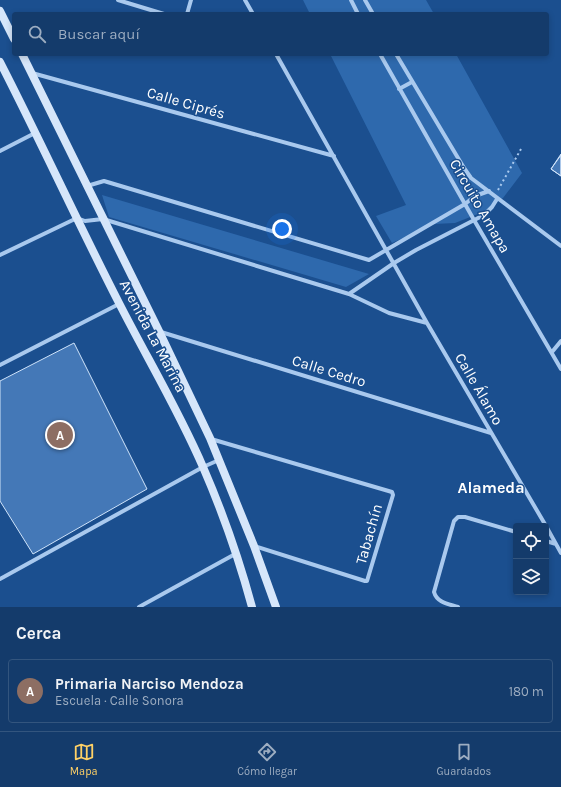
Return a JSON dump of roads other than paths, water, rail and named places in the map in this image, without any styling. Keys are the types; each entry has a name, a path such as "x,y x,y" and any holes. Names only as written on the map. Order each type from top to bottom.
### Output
{"main road":[{"path":"0,11 12,35"},
{"name":"Avenida La Marina","path":"23,56 159,331 210,438 254,546 276,607"},
{"name":"Avenida La Marina","path":"0,62 203,467 237,553 252,607"}],"street":[{"path":"118,0 157,12"},
{"path":"188,12 191,0"},
{"path":"245,0 252,12"},
{"path":"351,0 357,12"},
{"path":"365,0 372,12"},
{"path":"277,56 386,249"},
{"name":"Circuito Amapa","path":"381,56 561,369"},
{"name":"Circuito Amapa","path":"397,56 471,178 561,246"},
{"name":"Calle Ciprés","path":"31,72 334,156"},
{"path":"399,89 412,82"},
{"path":"0,151 36,133"},
{"path":"87,186 104,181 367,259 371,259 465,204 475,196 489,191"},
{"path":"348,294 416,250 484,215 497,199"},
{"path":"0,255 77,218 85,221 103,219 348,294 389,313 427,323"},
{"name":"Calle Álamo","path":"386,249 427,323 544,523"},
{"path":"0,365 120,304"},
{"name":"Calle Cedro","path":"159,331 491,433"},
{"path":"552,352 561,341"},
{"name":"Tabachín","path":"210,438 392,492 393,495 367,581 254,546"},
{"path":"0,579 203,467 220,460"},
{"path":"458,607 439,601 435,598 434,592 454,521 458,517 465,516 513,531"},
{"name":"Calle Álamo","path":"549,531 561,552"},
{"path":"549,542 556,544"},
{"path":"139,607 237,553"}],"place":[{"name":"Primaria Narciso Mendoza","path":"60,435"}],"district":[{"name":"Alameda","path":"491,487"}]}
